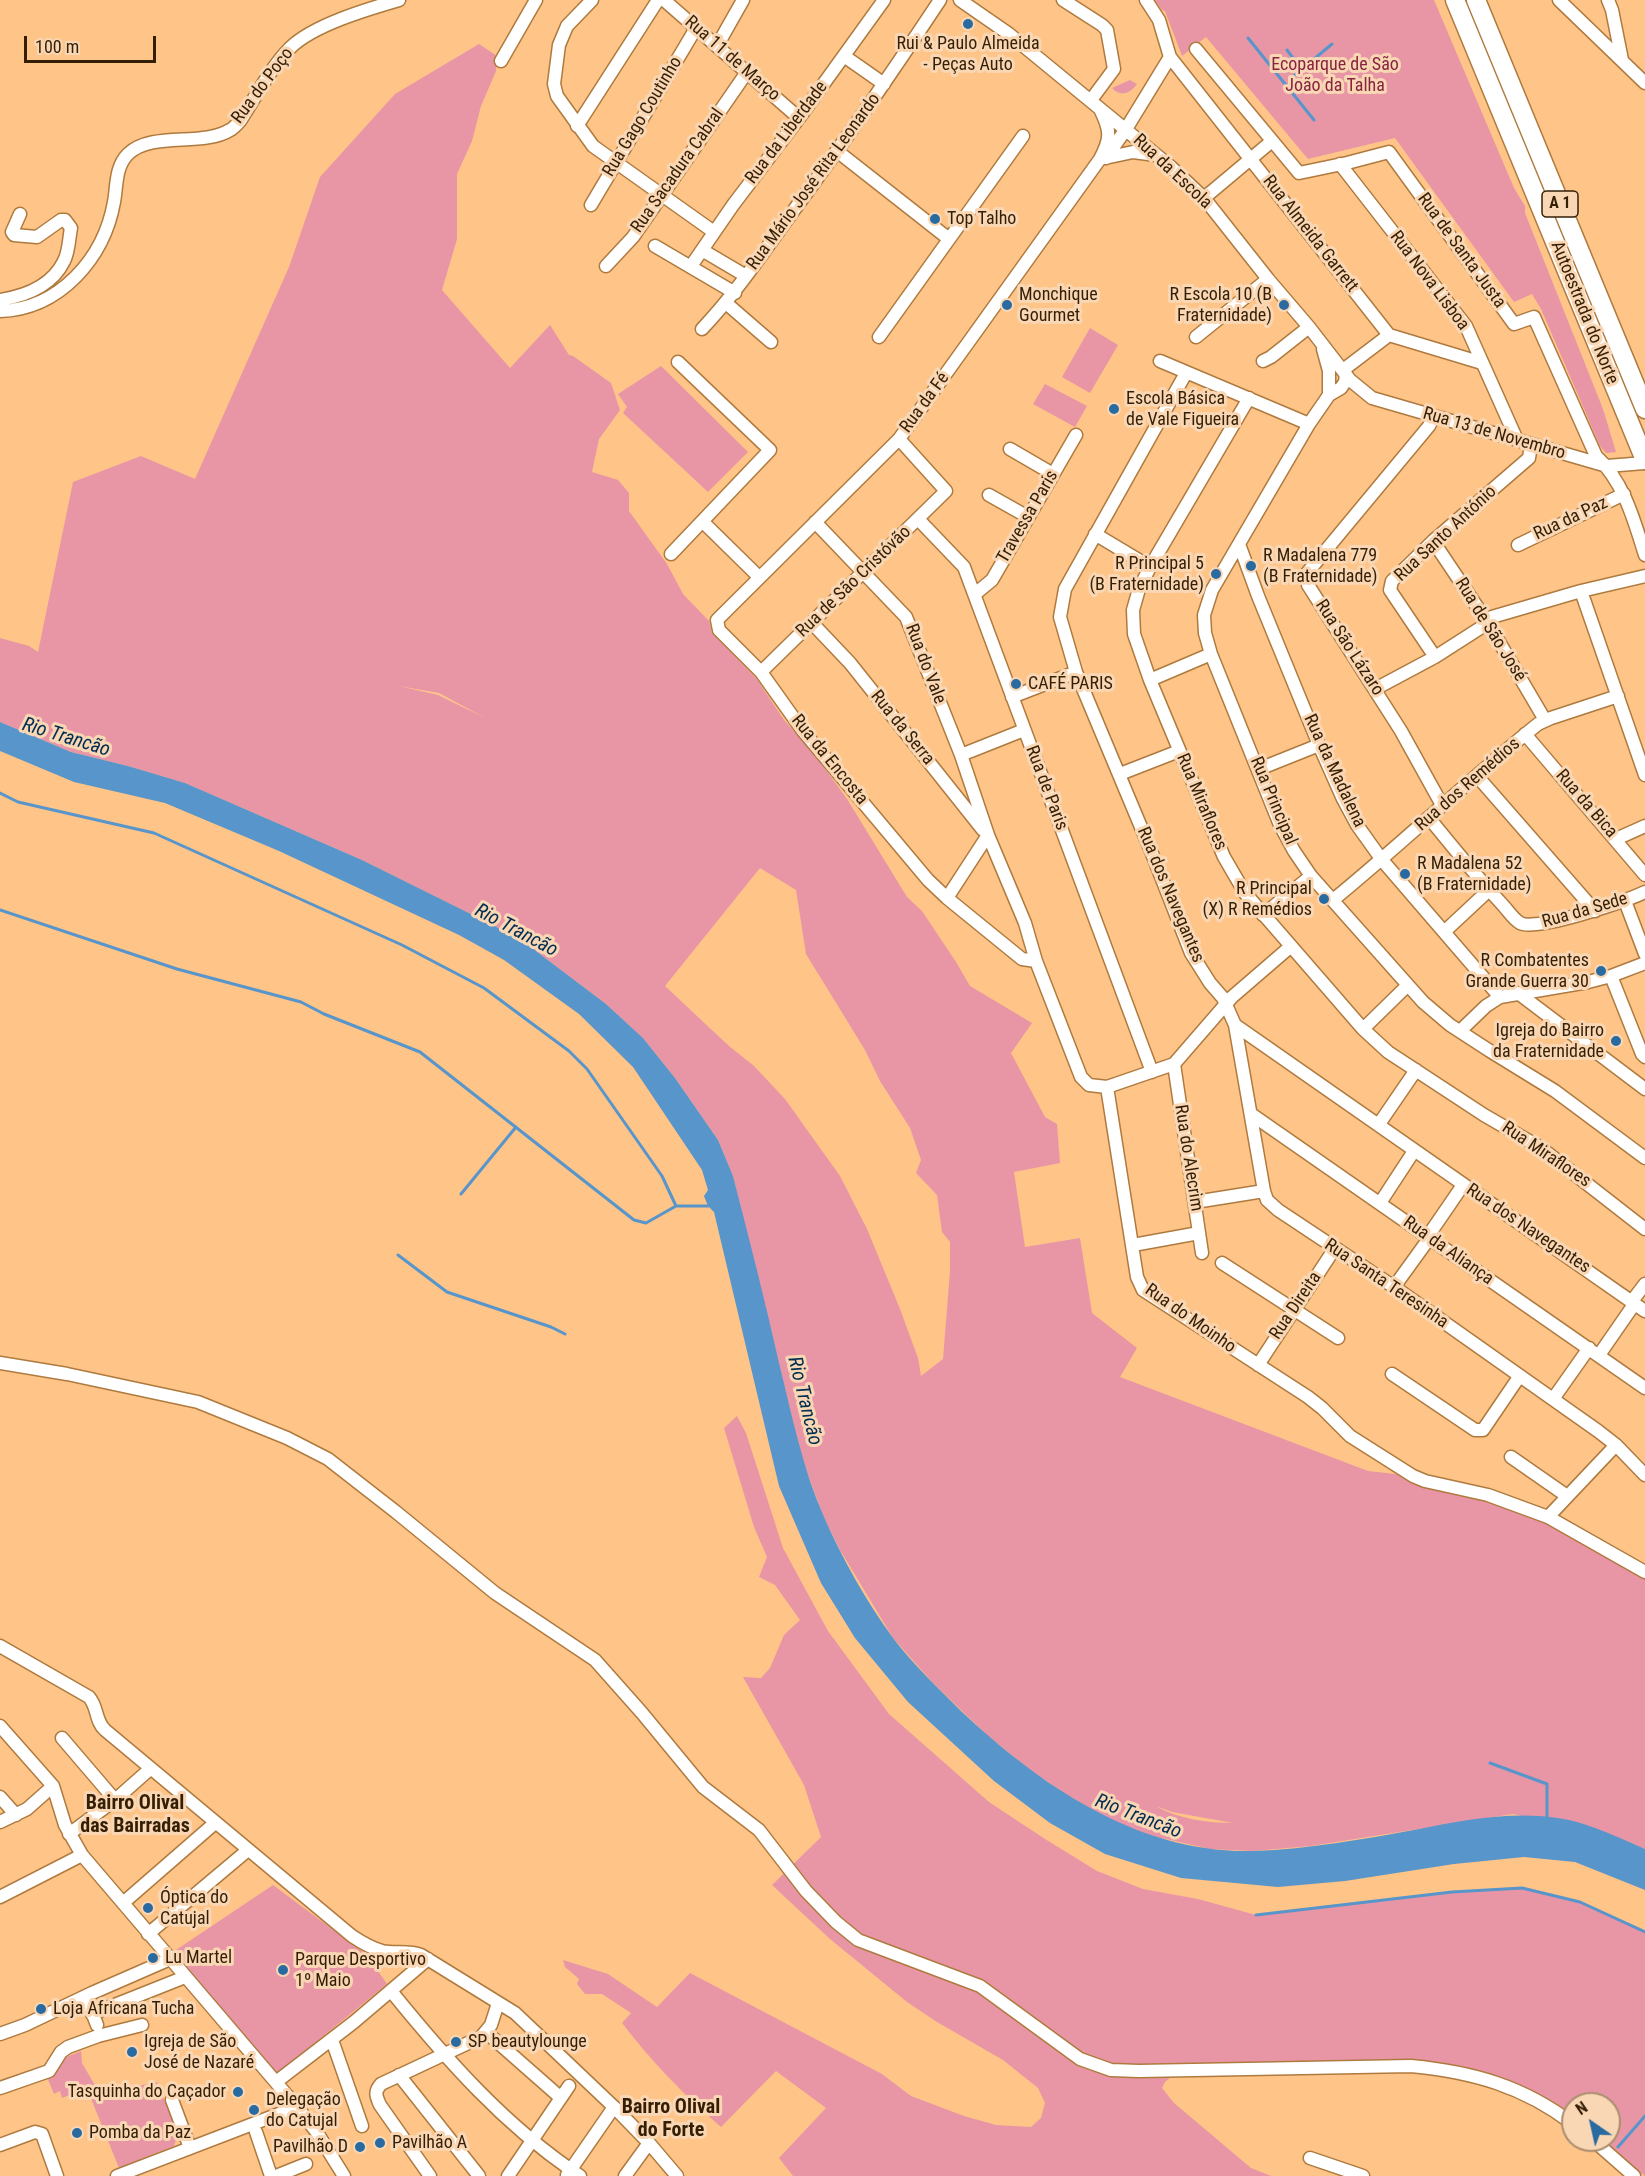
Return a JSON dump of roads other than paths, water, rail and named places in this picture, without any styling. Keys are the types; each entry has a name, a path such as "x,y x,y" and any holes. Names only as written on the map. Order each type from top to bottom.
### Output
{"highway":[{"name":"Autoestrada do Norte","path":"1455,0 1645,462"},
{"name":"Autoestrada do Norte","path":"1476,0 1645,409"}],"street":[{"name":"Rua do Poço","path":"0,311 11,311 35,305 58,293 77,276 95,252 107,227 120,165 128,154 142,146 163,141 212,136 230,130 240,121 292,46 307,35 340,20 399,0"},
{"path":"501,61 536,0"},
{"path":"592,0 567,26 558,45 554,84 557,96 593,146 714,232"},
{"path":"577,126 658,0"},
{"name":"Rua 11 de Março","path":"664,0 800,118"},
{"path":"717,46 743,0"},
{"name":"Rua da Liberdade","path":"691,266 884,0"},
{"name":"Rua Mário José Rita Leonardo","path":"702,329 735,292 837,151 940,0"},
{"name":"Rua da Escola","path":"960,0 1009,34 1207,196 1268,279 1346,375"},
{"path":"1063,0 1107,30 1114,69 1095,104"},
{"path":"1146,0 1160,20 1170,57"},
{"path":"1559,0 1645,83"},
{"path":"1608,0 1612,9 1622,60"},
{"name":"Rua Gago Coutinho","path":"591,205 696,28"},
{"name":"Rua de Santa Justa","path":"1196,49 1299,172 1389,152 1514,324 1534,317 1596,456 1612,465 1645,555"},
{"path":"844,56 884,84"},
{"name":"Rua da Fé","path":"717,620 899,439 1126,129 1170,57"},
{"name":"Rua Almeida Garrett","path":"1170,57 1389,335"},
{"name":"Rua Sacadura Cabral","path":"606,266 633,237 747,72"},
{"name":"Rua da Fé","path":"1095,104 1109,133 1109,143 1103,158"},
{"path":"1139,108 1136,123 1140,142"},
{"path":"879,337 1023,136"},
{"path":"1207,196 1272,141"},
{"path":"837,151 949,239"},
{"path":"1103,158 1133,152 1157,156"},
{"name":"Rua Nova Lisboa","path":"1340,164 1466,326 1517,440"},
{"path":"0,300 28,294 52,276 64,260 69,223 61,220 37,237 14,235 12,232 20,214"},
{"path":"655,246 735,292"},
{"path":"702,250 746,276"},
{"path":"1196,337 1268,279"},
{"path":"726,303 771,342"},
{"path":"1263,361 1309,327"},
{"path":"1346,375 1389,335 1482,363"},
{"path":"1322,343 1329,371 1329,389 1356,393 1372,399"},
{"path":"671,554 770,450 678,362"},
{"path":"1160,362 1309,424"},
{"name":"Rua dos Navegantes","path":"1186,374 1065,589 1060,617 1076,672 1120,774 1191,953 1210,983 1224,998 1235,1025 1637,1305"},
{"name":"Rua 13 de Novembro","path":"1346,375 1372,399 1531,445 1612,465 1645,462"},
{"name":"Rua Principal","path":"1346,375 1346,382 1341,388 1329,389 1212,590 1204,615 1205,633 1211,654 1280,825 1311,876 1423,1002 1460,1031 1555,1090 1645,1158"},
{"name":"Rua Miraflores","path":"1249,398 1150,567 1139,588 1133,610 1134,634 1150,680 1224,857 1245,893 1263,915 1363,1029 1388,1052 1484,1115 1541,1148 1644,1227"},
{"name":"Rua São Lázaro","path":"1434,416 1429,426 1307,573 1308,585 1401,731 1442,805"},
{"name":"Travessa Paris","path":"975,594 992,580 1076,435"},
{"name":"Rua de São Cristóvão","path":"760,672 946,491 899,439"},
{"name":"Rua Santo António","path":"1435,657 1390,590 1392,581 1433,541 1529,458 1531,445"},
{"path":"1010,449 1053,474"},
{"name":"Rua da Paz","path":"1518,544 1624,494"},
{"path":"989,495 1028,517"},
{"name":"Rua de Paris","path":"918,519 964,567 1152,1072"},
{"path":"702,522 759,577"},
{"name":"Rua do Vale","path":"815,522 906,617 961,755 988,835"},
{"path":"1095,534 1150,567"},
{"name":"Rua de São José","path":"1433,541 1486,621 1545,720"},
{"name":"Rua da Madalena","path":"1239,544 1258,596 1320,745 1357,825 1382,860 1500,997"},
{"path":"1375,689 1435,657 1486,621 1581,591 1645,576"},
{"path":"1581,591 1645,775"},
{"name":"Rua da Encosta","path":"717,620 719,630 760,672 803,731 928,880 1022,959 1036,961"},
{"name":"Rua da Serra","path":"812,623 850,663 988,835"},
{"path":"1150,680 1211,654"},
{"path":"1012,697 1076,672"},
{"name":"Rua dos Remédios","path":"1333,900 1525,734 1545,720 1618,696"},
{"path":"961,755 1024,730"},
{"name":"Rua da Bica","path":"1525,734 1645,875"},
{"path":"1259,769 1320,745"},
{"path":"1120,774 1179,751"},
{"path":"1477,776 1594,911"},
{"name":"Rua da Sede","path":"1429,818 1489,890 1521,923 1533,925 1594,911 1625,902 1645,892"},
{"path":"1616,839 1645,826"},
{"path":"947,898 988,835"},
{"path":"988,835 1025,923 1036,961 1081,1077 1089,1085 1107,1087 1174,1064 1232,997 1290,947"},
{"path":"1263,915 1311,876"},
{"path":"1444,932 1489,890"},
{"path":"1625,902 1645,954"},
{"path":"1460,1031 1486,1006 1500,997 1611,976 1645,963"},
{"path":"1611,976 1645,1057"},
{"path":"1363,1029 1408,985"},
{"path":"1518,993 1645,1089"},
{"path":"1195,1202 1264,1191 1235,1025"},
{"name":"Rua do Alecrim","path":"1174,1064 1202,1253"},
{"path":"1379,1124 1416,1070"},
{"name":"Rua do Moinho","path":"1107,1087 1137,1277 1143,1290 1322,1407 1364,1447 1413,1476 1425,1481 1488,1495 1548,1517 1603,1546 1645,1572"},
{"name":"Rua da Aliança","path":"1251,1114 1645,1388"},
{"path":"1380,1203 1414,1151"},
{"path":"1394,1287 1428,1240 1428,1236 1463,1185"},
{"name":"Rua Santa Teresinha","path":"1264,1191 1267,1200 1278,1210 1394,1287 1553,1399 1616,1445 1645,1475"},
{"path":"1133,1245 1199,1233"},
{"name":"Rua Direita","path":"1258,1365 1335,1248"},
{"path":"1222,1263 1338,1338"},
{"path":"1553,1399 1637,1305 1645,1284"},
{"path":"0,1361 198,1402 287,1438 328,1459 495,1593 595,1660 703,1787 759,1830 806,1891 836,1922 858,1940 980,1986 1080,2059 1111,2070 1139,2071 1412,2066 1450,2069 1509,2086 1536,2099 1561,2116"},
{"path":"1392,1374 1475,1430 1483,1430 1519,1377"},
{"path":"1548,1517 1616,1445"},
{"path":"1511,1457 1566,1496"},
{"path":"0,1646 89,1697 94,1702 98,1724 150,1770 359,1940 384,1951 414,1952 514,2013 614,2107 649,2142 678,2176"},
{"path":"0,1726 53,1786 69,1834 82,1855 297,2107 316,2131 344,2176"},
{"path":"62,1738 115,1800"},
{"path":"69,1834 115,1800 150,1770"},
{"path":"0,1822 27,1809 53,1786"},
{"path":"0,1797 16,1815"},
{"path":"123,1903 215,1823"},
{"path":"148,1934 248,1850"},
{"path":"0,1897 82,1855"},
{"path":"0,2034 25,2025 170,1959"},
{"path":"276,2082 332,2040 428,1959"},
{"path":"86,1996 95,2019 185,1977"},
{"path":"390,1991 443,2055 477,2091 572,2174 614,2107"},
{"path":"430,2176 376,2096 376,2090 381,2084 481,2037 486,2032 498,2004"},
{"path":"0,2088 49,2071 68,2047 142,2025"},
{"path":"486,2032 561,2098"},
{"path":"332,2040 362,2126"},
{"path":"399,2075 479,2176"},
{"path":"508,2176 569,2086"},
{"path":"172,2100 190,2148"},
{"path":"121,2175 297,2107"},
{"path":"0,2145 35,2132 42,2134 57,2176"},
{"path":"256,2132 271,2176"},
{"path":"642,2176 628,2172 649,2142"},
{"path":"1607,2152 1634,2176"},
{"path":"1311,2158 1363,2176"},
{"path":"276,2176 306,2164"}],"water":[{"path":"0,722 71,752 185,783 362,860 493,925 528,945 606,1004 643,1038 675,1078 718,1140 733,1176 804,1460 816,1498 847,1564 883,1624 909,1657 961,1711 1024,1765 1094,1810 1132,1828 1171,1841 1212,1849 1254,1851 1295,1848 1505,1816 1540,1816 1568,1820 1602,1830 1645,1849 1645,1890 1575,1862 1524,1857 1454,1864 1345,1881 1278,1887 1181,1878 1105,1854 1050,1823 994,1781 908,1702 855,1638 821,1583 779,1486 714,1212 708,1206 704,1196 708,1190 702,1170 633,1067 579,1014 504,960 459,935 279,851 165,803 74,782 0,751"}],"waterway":[{"path":"1248,38 1314,120"},
{"path":"1295,75 1332,44"},
{"path":"1287,50 1296,62"},
{"path":"1318,60 1328,72"},
{"path":"0,793 18,802 154,833 402,945 484,988 569,1051 587,1069 662,1176 676,1206"},
{"path":"0,910 177,969 301,1002 324,1014 420,1052 634,1220 646,1223 676,1206 708,1206"},
{"path":"461,1194 516,1127"},
{"path":"398,1255 447,1292 551,1327 565,1334"},
{"path":"1490,1763 1547,1784 1547,1817"},
{"path":"1256,1915 1452,1892 1522,1888 1580,1902 1645,1932"},
{"path":"1621,2144 1645,2116"}],"place":[{"name":"Rui & Paulo Almeida - Peças Auto","path":"968,24"},
{"name":"Top Talho","path":"935,219"},
{"name":"Monchique Gourmet","path":"1007,305"},
{"name":"R Escola 10 (B Fraternidade)","path":"1284,305"},
{"name":"Escola Básica de Vale Figueira","path":"1114,409"},
{"name":"R Madalena 779 (B Fraternidade)","path":"1251,566"},
{"name":"R Principal 5 (B Fraternidade)","path":"1216,574"},
{"name":"CAFÉ PARIS","path":"1016,684"},
{"name":"R Madalena 52 (B Fraternidade)","path":"1405,874"},
{"name":"R Principal (X) R Remédios","path":"1324,899"},
{"name":"R Combatentes Grande Guerra 30","path":"1601,971"},
{"name":"Igreja do Bairro da Fraternidade","path":"1616,1041"},
{"name":"Óptica do Catujal","path":"148,1908"},
{"name":"Lu Martel","path":"153,1958"},
{"name":"Parque Desportivo 1º Maio","path":"283,1970"},
{"name":"Loja Africana Tucha","path":"41,2009"},
{"name":"SP beautylounge","path":"456,2042"},
{"name":"Igreja de São José de Nazaré","path":"132,2052"},
{"name":"Tasquinha do Caçador","path":"238,2092"},
{"name":"Delegação do Catujal","path":"254,2110"},
{"name":"Pomba da Paz","path":"77,2133"},
{"name":"Pavilhão A","path":"380,2143"},
{"name":"Pavilhão D","path":"360,2147"}],"district":[{"name":"Bairro Olival das Bairradas","path":"135,1816"},
{"name":"Bairro Olival do Forte","path":"671,2120"}],"park label":[{"name":"Ecoparque de São João da Talha","path":"1335,76"}],"water label":[{"name":"Rio Trancão","path":"66,738"},
{"name":"Rio Trancão","path":"516,931"},
{"name":"Rio Trancão","path":"804,1401"},
{"name":"Rio Trancão","path":"1138,1817"}]}
